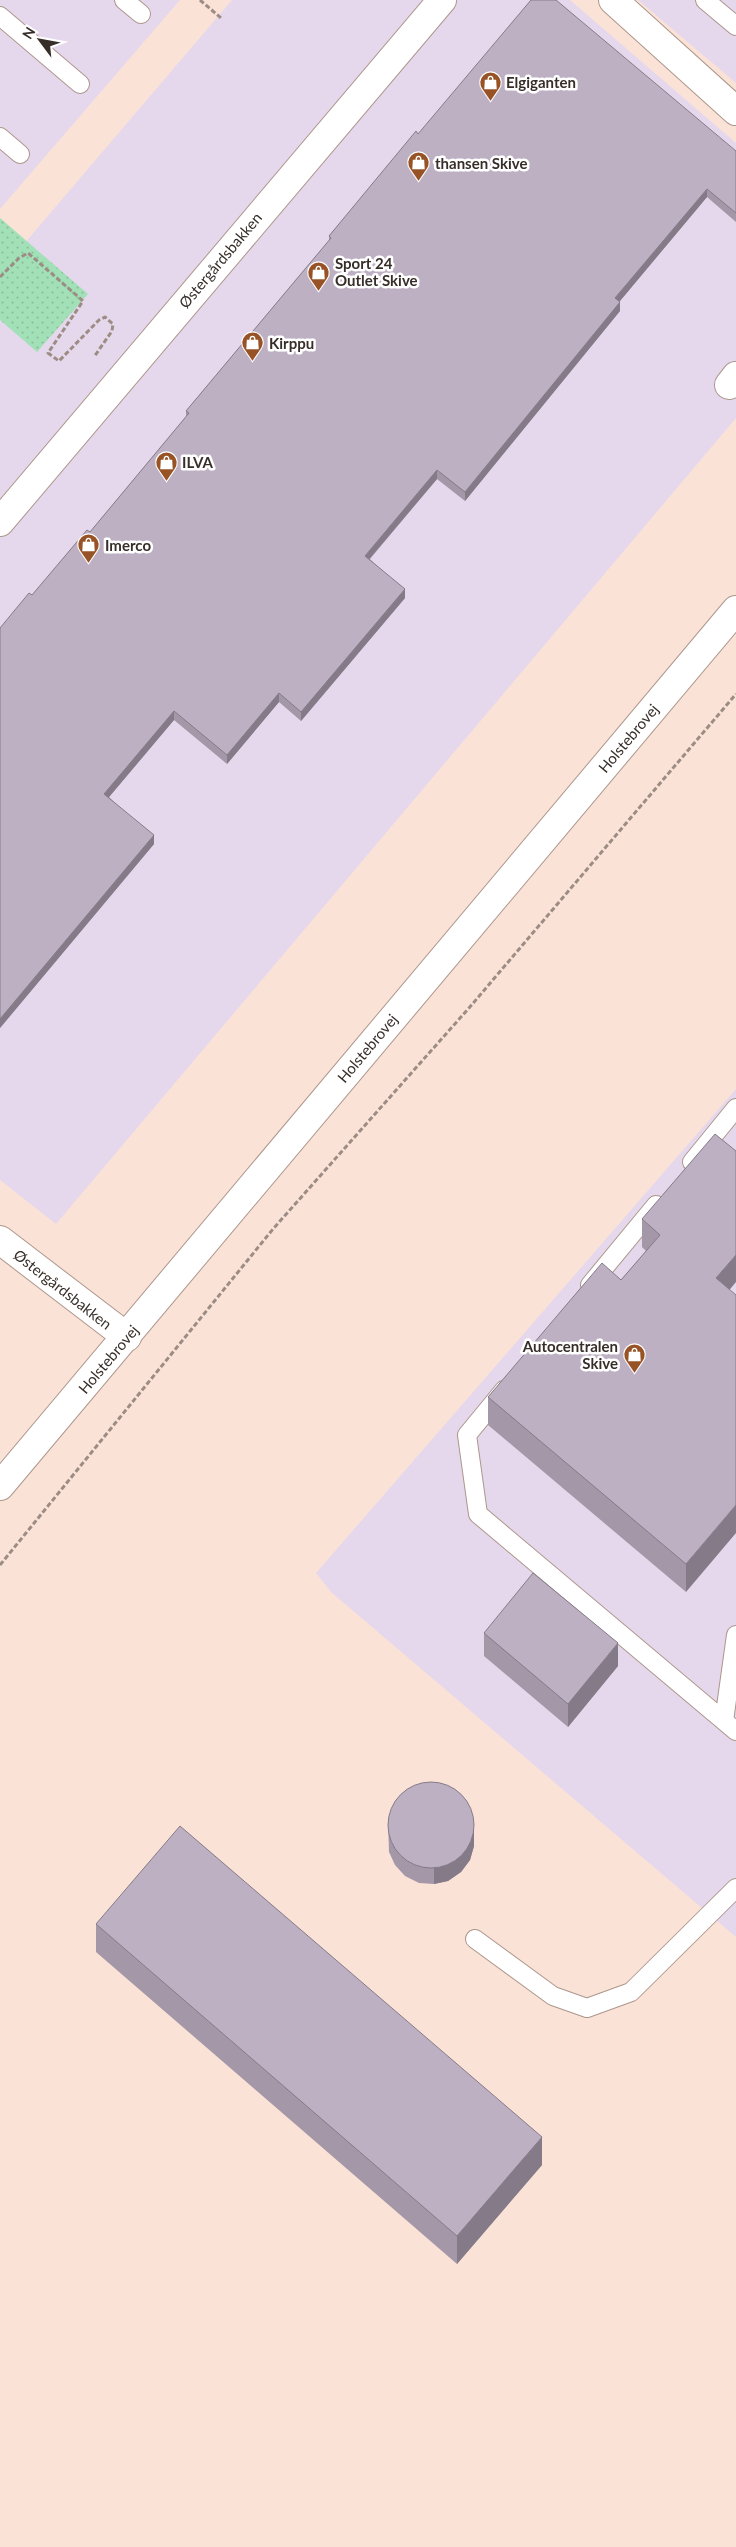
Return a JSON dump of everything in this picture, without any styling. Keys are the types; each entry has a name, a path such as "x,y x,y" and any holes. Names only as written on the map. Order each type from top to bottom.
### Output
{"main road":[{"name":"Østergårdsbakken","path":"0,522 442,0"},
{"path":"620,2 736,112"},
{"name":"Holstebrovej","path":"0,1486 736,610"},
{"name":"Østergårdsbakken","path":"0,1240 127,1337"}],"lane":[{"path":"124,0 141,14"},
{"path":"705,0 736,26"},
{"path":"0,16 80,84"},
{"path":"0,137 20,154"},
{"path":"680,1177 736,1108"},
{"path":"580,1298 667,1192"},
{"path":"517,1374 467,1435 478,1514 730,1726"},
{"path":"730,1726 736,1635"},
{"path":"475,1940 553,1996 587,2008 631,1992 736,1888"}],"path":[{"path":"200,0 222,18"},
{"path":"0,277 19,258 28,253 83,301 48,353 59,362 99,320 105,317 113,324 112,330 91,365"},
{"path":"0,1566 273,1229 469,1008 736,694"}],"shaded area":[{"path":"0,0 180,0 0,209"},
{"path":"232,0 570,0 736,143 736,418 56,1224 0,1180 0,272"},
{"path":"638,0 736,0 736,83"},
{"path":"736,1089 736,1937 331,1592 316,1573"}],"green space":[{"path":"0,218 88,294 37,352 0,320"}],"building":[{"path":"531,0 556,0 736,151 736,213 707,189 615,298 620,302 465,492 437,470 365,556 405,589 301,712 279,693 227,755 174,711 104,794 154,835 0,1019 0,628 29,593 32,595 87,530 90,532 189,413 186,411 331,238 329,236 416,131 418,134"},
{"name":"Autocentralen Skive","path":"715,1134 736,1151 736,1255 716,1278 736,1295 736,1505 686,1564 488,1397 602,1263 621,1280 660,1235 642,1219"},
{"path":"533,1573 618,1643 568,1704 484,1633"},
{"path":"431,1782 447,1785 455,1789 467,1801 471,1809 474,1825 471,1841 467,1849 455,1861 447,1865 431,1868 415,1865 407,1861 395,1849 391,1841 388,1825 391,1809 395,1801 407,1789 415,1785"},
{"path":"180,1826 542,2137 457,2236 96,1924"}],"place":[{"name":"Elgiganten","path":"490,101"},
{"name":"thansen Skive","path":"419,182"},
{"name":"Sport 24 Outlet Skive","path":"319,291"},
{"name":"Kirppu","path":"253,362"},
{"name":"ILVA","path":"166,481"},
{"name":"Imerco","path":"89,564"},
{"name":"Autocentralen Skive","path":"634,1374"}]}
